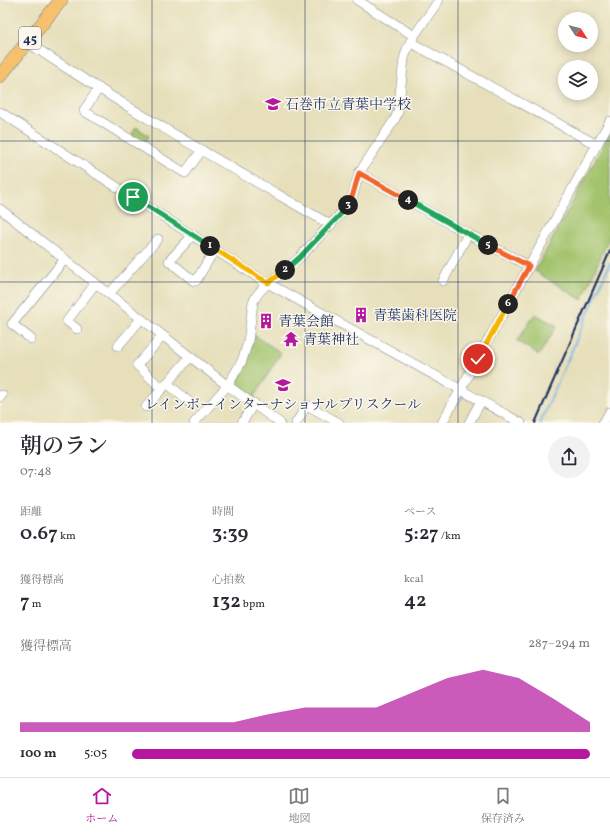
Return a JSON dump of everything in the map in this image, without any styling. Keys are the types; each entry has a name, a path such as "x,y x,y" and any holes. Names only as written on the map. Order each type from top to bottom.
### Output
{"highway":[{"name":"45","path":"0,76 61,0"}],"street":[{"path":"357,0 412,39 597,145"},
{"path":"194,423 228,385 242,361 246,350 253,302 262,288 299,258 346,208 353,194 359,173 395,119 398,112 404,59 412,39 439,0"},
{"path":"27,42 98,88 331,224"},
{"path":"98,88 84,111 179,169 187,173 202,150"},
{"path":"0,112 268,283 517,422"},
{"path":"442,423 610,121"},
{"path":"359,173 468,234 529,266"},
{"path":"0,209 190,357 280,423"},
{"path":"443,280 468,234"},
{"path":"193,235 169,260 194,281 196,281 215,249"},
{"path":"109,294 158,240"},
{"path":"31,339 12,324 65,259"},
{"path":"77,329 67,321 95,284"},
{"path":"118,346 141,319"},
{"path":"163,336 137,365 190,403"},
{"path":"146,407 190,357"},
{"path":"469,423 481,401"},
{"path":"242,423 254,403"},
{"path":"296,423 306,405 339,423"},
{"path":"603,423 610,412"}],"green space":[{"path":"136,127 149,136 144,144 131,136"},
{"path":"610,133 610,235 582,300 535,271"},
{"path":"535,314 557,326 539,355 517,341"},
{"path":"254,335 281,353 254,397 236,384 247,360"}],"waterway":[{"path":"540,423 610,263"},
{"path":"458,403 462,397"}],"railway":[{"path":"535,423 610,251"}],"place":[{"name":"石巻市立青葉中学校","path":"273,104"},
{"name":"青葉歯科医院","path":"361,315"},
{"name":"青葉会館","path":"266,321"},
{"name":"青葉神社","path":"291,339"},
{"name":"レインボーインターナショナルプリスクール","path":"283,385"}],"route":[{"path":"133,197 268,283 299,258 346,208 353,194 359,173 468,234 529,266 478,359"}]}
